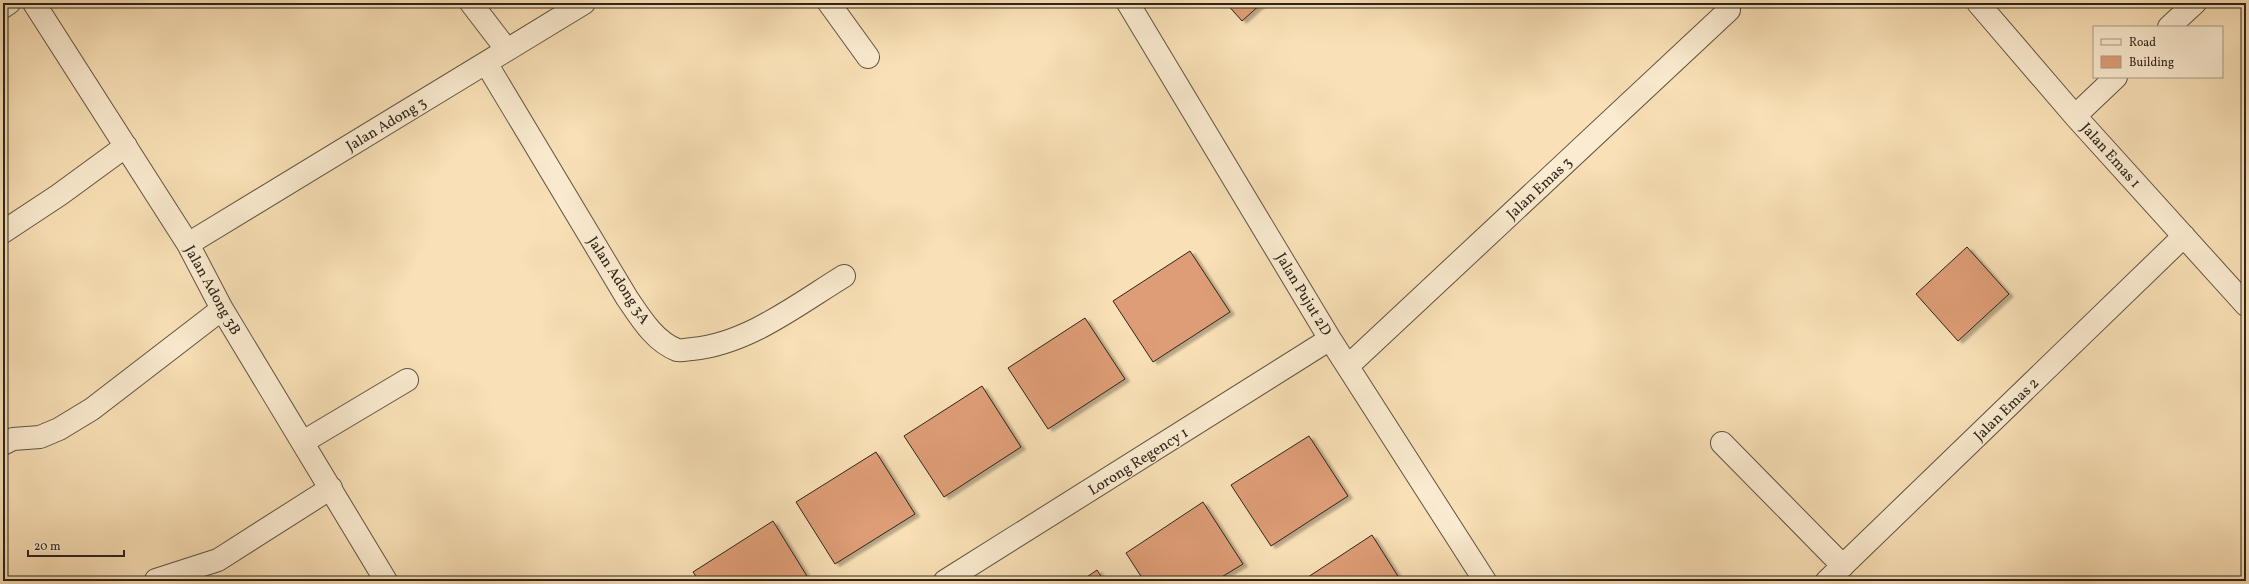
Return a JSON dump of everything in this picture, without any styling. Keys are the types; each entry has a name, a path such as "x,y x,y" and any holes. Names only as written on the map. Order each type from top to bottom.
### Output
{"street":[{"path":"3,7 9,3"},
{"name":"Jalan Adong 3B","path":"34,3 188,244 222,309 386,581"},
{"path":"471,3 507,50"},
{"name":"Jalan Adong 3","path":"188,244 584,3"},
{"path":"829,3 868,57"},
{"name":"Jalan Pujut 2D","path":"1128,3 1330,339 1485,581"},
{"name":"Jalan Emas 1","path":"1978,3 2075,116 2246,305"},
{"path":"2170,26 2195,3"},
{"name":"Jalan Emas 3","path":"1348,366 1729,10"},
{"name":"Jalan Adong 3A","path":"486,63 627,298 646,326 666,344 679,350 710,347 763,326 844,276"},
{"path":"2075,116 2115,78"},
{"path":"3,232 60,195 126,146"},
{"name":"Jalan Emas 2","path":"1827,581 2184,236"},
{"path":"3,444 13,440 40,437 59,429 92,409 222,309"},
{"name":"Lorong Regency 1","path":"945,581 1330,339"},
{"path":"303,442 407,380"},
{"path":"1722,443 1843,566"},
{"path":"156,580 218,560 331,488"}],"building":[{"path":"1226,3 1262,3 1242,21"},
{"path":"1967,247 2009,294 1958,341 1916,294"},
{"path":"1190,251 1230,312 1153,362 1113,301"},
{"path":"1085,318 1125,379 1048,429 1008,368"},
{"path":"982,386 1021,447 944,497 904,436"},
{"path":"1309,436 1348,496 1271,546 1231,485"},
{"path":"876,452 915,514 835,564 796,502"},
{"path":"1203,502 1243,564 1215,581 1144,581 1126,553"},
{"path":"773,521 810,581 699,581 693,572"},
{"path":"1372,535 1401,581 1302,581"},
{"path":"1097,570 1104,581 1081,581"}]}
